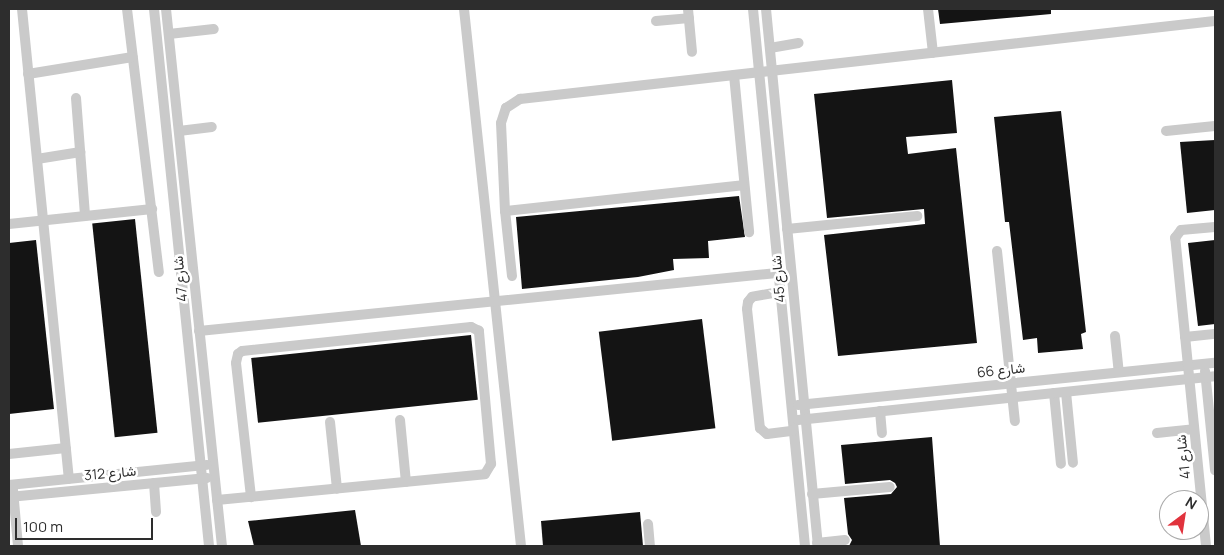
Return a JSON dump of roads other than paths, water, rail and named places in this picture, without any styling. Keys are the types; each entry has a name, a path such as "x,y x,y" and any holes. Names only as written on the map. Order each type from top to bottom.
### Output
{"street":[{"path":"22,9 69,479"},
{"path":"127,9 159,272"},
{"name":"شارع 47","path":"154,9 209,546"},
{"name":"شارع 47","path":"166,9 222,546"},
{"path":"464,9 493,300 521,546"},
{"name":"شارع 45","path":"753,9 777,273 805,546"},
{"name":"شارع 45","path":"766,9 818,545"},
{"path":"928,9 933,53"},
{"path":"656,21 689,13 692,52"},
{"path":"512,276 505,211 501,123 502,115 512,102 520,99 1215,22"},
{"path":"169,34 214,28"},
{"path":"770,48 799,43"},
{"path":"28,74 133,58"},
{"path":"734,75 743,185 749,232"},
{"path":"76,98 85,216"},
{"path":"1166,131 1215,126"},
{"path":"179,131 212,127"},
{"path":"37,158 80,152"},
{"path":"505,211 743,185"},
{"path":"9,224 152,209"},
{"path":"787,228 917,216"},
{"name":"شارع 41","path":"1199,490 1175,238 1181,230 1215,227"},
{"path":"997,250 1014,420"},
{"path":"199,331 777,273"},
{"name":"شارع 66","path":"779,292 752,297 748,302 747,309 760,428 767,434 805,420 1211,376"},
{"path":"217,500 251,497 337,489 485,474 490,469 481,334 475,328 242,351 238,354 236,363 251,497"},
{"path":"1185,337 1215,334"},
{"path":"1116,336 1119,372"},
{"path":"1210,363 1215,470"},
{"name":"شارع 66","path":"790,405 1210,363"},
{"path":"1066,392 1072,463"},
{"path":"1054,393 1061,464"},
{"path":"880,411 882,433"},
{"path":"400,420 406,482"},
{"path":"330,422 337,489"},
{"path":"1157,433 1194,429"},
{"path":"9,454 66,448"},
{"name":"شارع 312","path":"10,485 213,464"},
{"name":"شارع 312","path":"11,497 215,477"},
{"path":"43,482 44,493"},
{"path":"154,483 156,512"},
{"path":"10,485 18,546"},
{"path":"812,494 890,487"},
{"path":"648,524 650,546"},
{"path":"818,545 845,540"}]}
